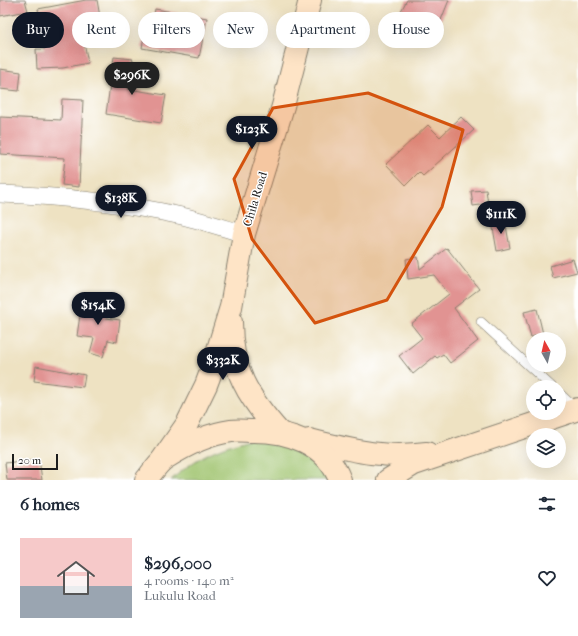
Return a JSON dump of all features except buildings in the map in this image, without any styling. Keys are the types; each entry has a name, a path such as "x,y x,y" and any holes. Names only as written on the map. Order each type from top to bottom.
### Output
{"street":[{"name":"Chila Road","path":"146,480 187,424 206,385 231,306 244,234 283,106 310,0"},
{"path":"0,194 79,199 130,206 184,216 244,234"},
{"name":"Chila Road","path":"231,306 234,356 240,377 260,410 279,432"},
{"path":"388,480 414,464 577,409"},
{"path":"162,460 202,439 232,430 279,432 347,450 392,456 462,448"},
{"path":"302,439 325,456 340,480"}],"lane":[{"path":"481,322 544,380"},
{"path":"566,399 577,409"}],"highlighted area":[{"path":"368,93 463,130 442,207 387,300 315,323 252,239 234,179 273,108"}],"green space":[{"path":"255,438 300,450 318,464 331,480 171,480 191,464 210,453 230,445"}]}
